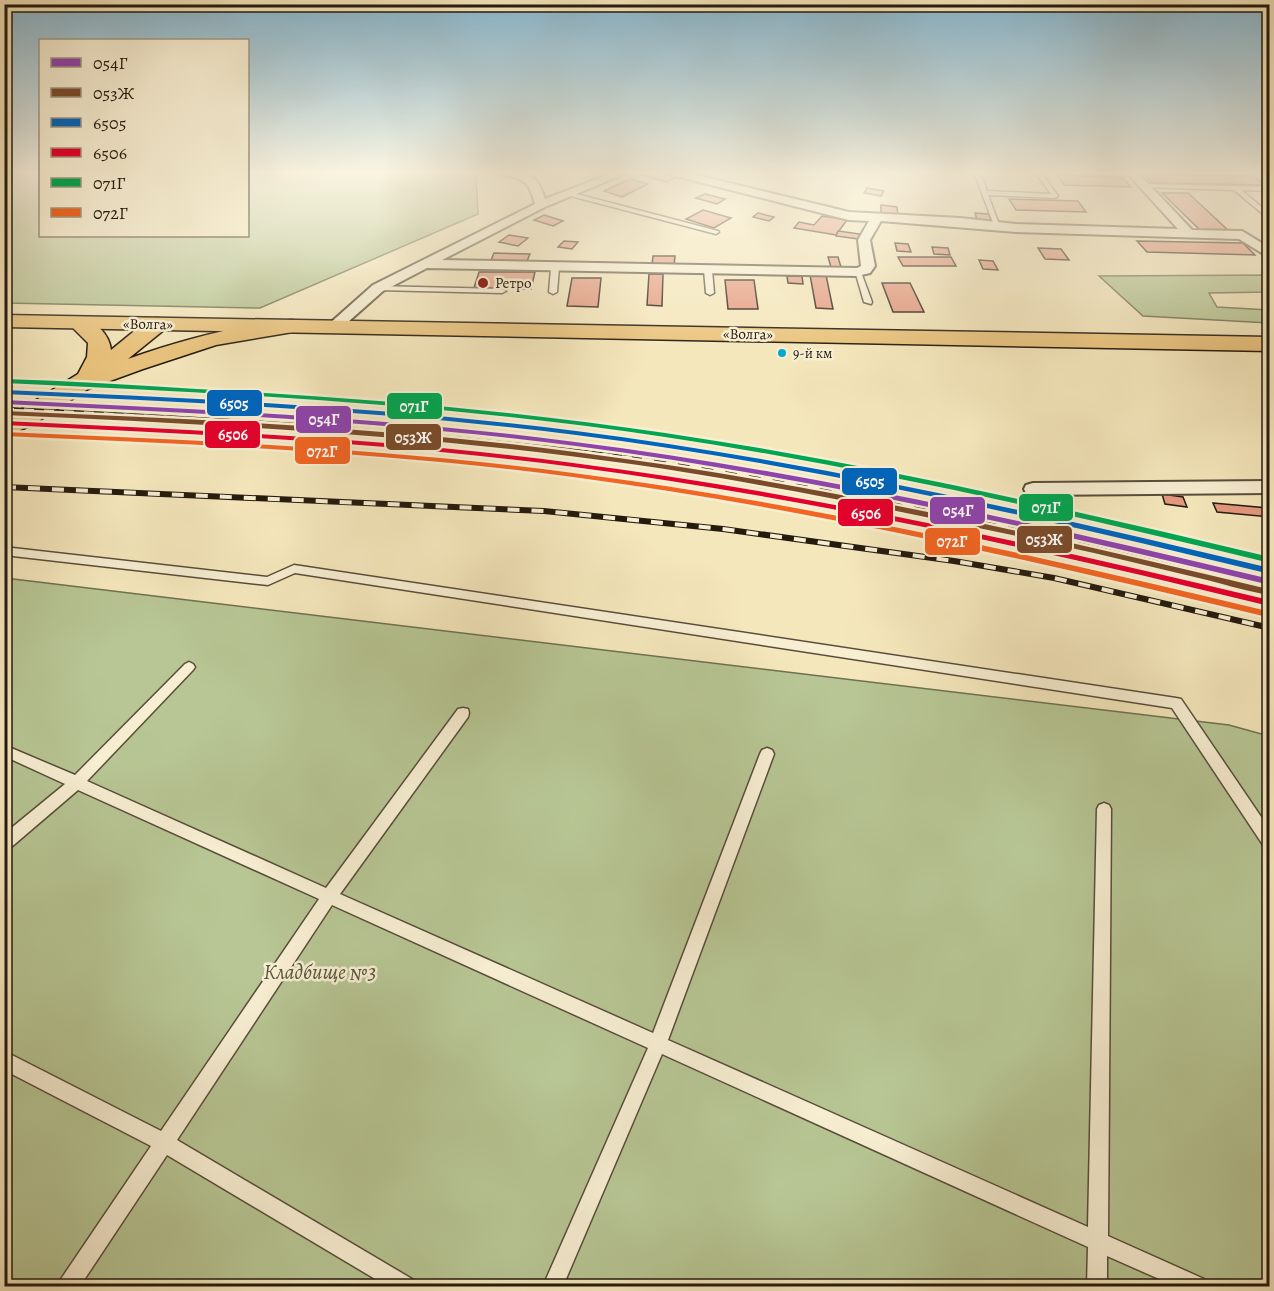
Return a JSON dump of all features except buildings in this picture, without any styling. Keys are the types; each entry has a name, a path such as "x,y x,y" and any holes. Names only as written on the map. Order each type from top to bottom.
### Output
{"main road":[{"name":"«Волга»","path":"4,321 1269,344"},
{"path":"79,323 95,333 99,340 94,365 85,382"},
{"path":"4,430 41,411 85,382 158,324"},
{"path":"85,382 195,343 241,333 291,326"}],"street":[{"path":"334,327 378,288 486,232"},
{"path":"422,264 856,272 865,270 868,266 864,240 869,232"},
{"path":"1141,232 1242,235 1269,254"},
{"path":"1034,489 1269,487"}],"lane":[{"path":"552,292 555,268"},
{"path":"708,270 710,293"},
{"path":"856,272 868,302"},
{"path":"378,288 502,291"},
{"path":"4,551 268,580 294,569 1176,703 1269,843"},
{"path":"4,844 77,782 189,667"},
{"path":"68,1287 330,895 463,713"},
{"path":"4,750 1098,1240 1197,1287"},
{"path":"553,1287 658,1044 767,754"},
{"path":"1097,1287 1104,809"},
{"path":"4,1060 165,1143 405,1287"}],"green space":[{"path":"5,232 39,232 39,237 249,237 249,232 436,232 260,308 5,303"},
{"path":"1269,275 1269,292 1209,293 1217,307 1269,310 1269,323 1143,316 1099,276"},
{"name":"Кладбище №3","path":"5,578 1229,725 1269,736 1269,1286 5,1286"}],"railway":[{"path":"4,409 167,417 411,434 654,461"},
{"path":"642,460 800,485 958,516 1270,591"},
{"path":"4,487 544,511 723,529 954,561 1054,578 1270,628"}],"transit line":[{"name":"071Г","path":"5,381 362,402 505,415 664,435 925,481 1270,560"},
{"name":"6505","path":"4,392 219,402 362,412 505,425 664,445 924,492 1270,571"},
{"name":"054Г","path":"4,402 362,422 505,435 664,456 924,503 1270,582"},
{"name":"053Ж","path":"4,413 219,423 362,433 575,454 750,481 923,514 1096,551 1268,592"},
{"name":"6506","path":"4,423 361,443 503,456 661,477 835,507 1008,542 1265,602"},
{"name":"072Г","path":"4,434 218,444 360,454 572,475 746,502 919,535 1091,572 1263,613"}],"place":[{"name":"Ретро","path":"483,283"},
{"name":"9-й км","path":"782,353"}]}
